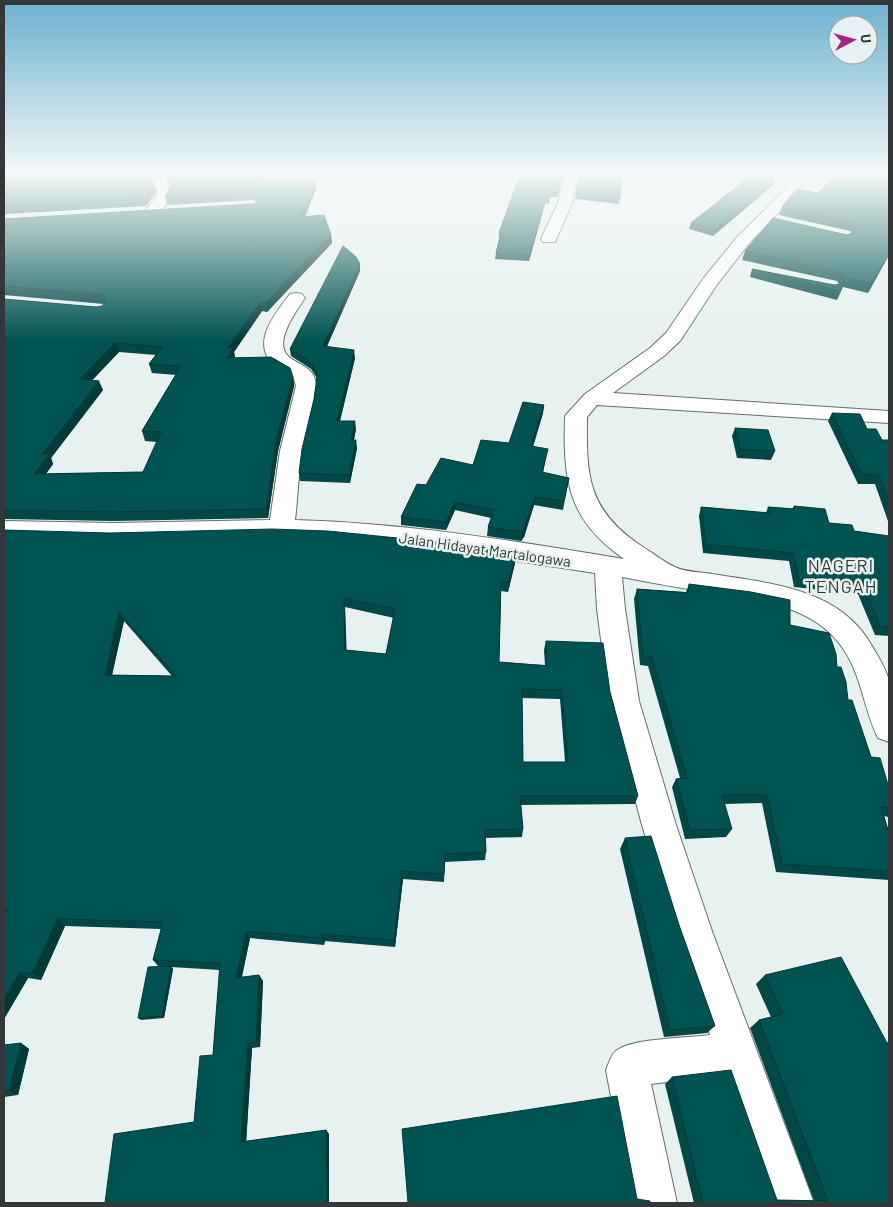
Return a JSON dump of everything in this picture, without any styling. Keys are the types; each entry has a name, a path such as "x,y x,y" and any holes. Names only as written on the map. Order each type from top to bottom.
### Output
{"street":[{"path":"550,239 554,229"},
{"path":"672,577 614,538 596,520 588,505 582,486 576,452 576,416 592,398 657,352 673,337 710,283 735,265 744,239 759,229"},
{"path":"282,528 292,451 306,386 305,376 302,372 278,358 274,345 279,322 296,298"},
{"path":"592,398 889,417"},
{"name":"Jalan Hidayat Martalogawa","path":"4,529 74,532 282,528 355,533 479,545 781,596 816,609 835,620 845,630 883,683 889,729"},
{"path":"608,567 611,609 624,701 659,825 691,924 791,1203"},
{"path":"654,1203 627,1070 632,1065 737,1053"}],"building":[{"path":"4,229 329,229 331,235 265,303 260,303 228,348 233,348 227,358 271,357 290,368 293,377 276,441 266,509 110,512 4,510 4,299 96,307 102,306 106,301 103,295 4,286","holes":["115,343 162,347 149,364 181,366 142,431 161,432 143,472 34,474 49,455 42,454 99,381 80,379"]},
{"path":"500,229 537,229 530,255 496,253 501,234 499,233"},
{"path":"763,229 822,229 847,235 855,232 856,229 889,229 889,253 871,284 846,278 840,291 752,269 834,285 841,284 845,280 841,273 745,251"},
{"path":"343,246 356,257 360,264 323,346 354,350 337,421 355,421 351,440 356,440 349,475 299,473 317,377 316,370 310,362 290,349"},
{"path":"523,402 544,405 531,446 548,449 542,472 569,478 564,501 535,497 522,532 488,527 494,510 455,502 446,522 401,517 417,484 426,485 441,458 473,465 481,440 509,443"},
{"path":"832,413 860,414 867,429 876,429 882,440 889,440 889,502 879,475 862,475"},
{"path":"735,428 768,430 775,451 740,449"},
{"path":"794,506 825,509 829,523 852,525 854,531 889,536 889,627 880,626 863,585 799,579 793,553 706,544 701,507 770,513 768,507 795,509"},
{"path":"272,529 328,531 437,542 434,547 478,553 480,548 516,553 509,582 501,581 499,662 547,666 546,641 603,643 610,692 638,796 520,796 523,829 485,830 486,852 445,854 444,874 402,871 394,940 322,934 322,938 246,931 236,978 259,975 256,1042 248,1043 241,1142 326,1130 327,1203 105,1203 114,1134 194,1122 200,1056 213,1055 220,963 153,960 163,922 57,919 33,973 20,972 4,998 4,916 7,910 4,909 4,530 110,533","holes":["344,598 395,609 386,654 345,650","119,612 176,676 105,675","522,689 562,690 568,762 523,762"]},
{"path":"689,584 751,592 790,600 790,625 829,633 836,654 837,667 841,667 846,682 848,700 852,700 871,757 880,758 889,788 889,808 881,807 889,833 889,871 782,864 767,795 722,795 732,829 690,830 676,779 687,778 652,657 643,656 637,589 689,593"},
{"path":"651,836 679,925 715,1026 670,1030 625,838"},
{"path":"841,957 887,1043 889,1042 889,1203 703,1203 672,1077 731,1070 777,1200 828,1201 759,1020 783,1014 765,975"},
{"path":"171,966 162,1016 138,1018 148,967"},
{"path":"21,1043 9,1091 4,1091 4,1045"},
{"path":"617,1096 637,1199 650,1201 650,1203 408,1203 402,1129"}],"district":[{"name":"NAGERI TENGAH","path":"841,575"}]}
